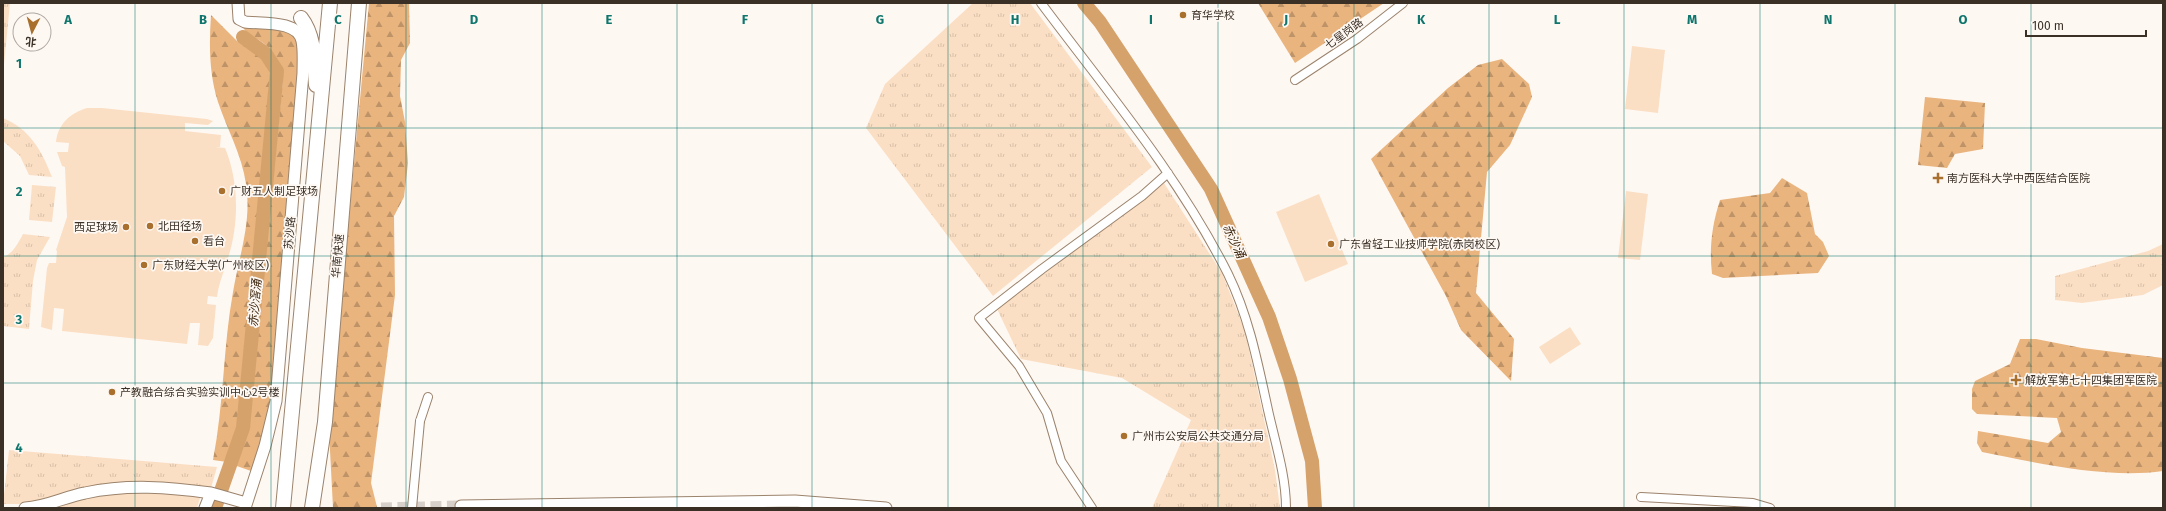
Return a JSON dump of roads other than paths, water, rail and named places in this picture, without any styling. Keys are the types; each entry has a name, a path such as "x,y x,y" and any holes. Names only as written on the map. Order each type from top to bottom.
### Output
{"highway":[{"path":"283,508 330,3"},
{"name":"华南快速","path":"312,508 325,422 359,3"},
{"path":"301,18 308,27 314,55 318,133"}],"street":[{"name":"苏沙路","path":"238,3 239,19 245,22 287,26 299,33 302,41 303,73 276,401 265,446 245,506"},
{"path":"1041,3 1168,173 1192,210 1228,275 1250,333 1284,480 1286,508"},
{"name":"七星岗路","path":"1295,80 1357,39 1403,3"},
{"path":"1092,508 1062,461 1047,413 1019,366 978,318 1142,196 1168,173"},
{"path":"412,508 420,421 428,397"},
{"path":"25,508 35,507 85,493 130,487 174,488 211,493 245,506"},
{"path":"205,508 211,493"},
{"path":"1641,497 1753,503 1770,508"},
{"path":"461,506 795,504 886,508"}],"waterway":[{"name":"赤沙涌","path":"1084,3 1100,22 1211,189 1269,317 1290,379 1312,461 1315,508"},
{"name":"赤沙滘涌","path":"215,508 243,428 277,71 266,54 243,37"}],"tunnel":[{"path":"381,508 461,506"}],"place":[{"name":"育华学校","path":"1183,15"},
{"name":"南方医科大学中西医结合医院","path":"1938,178"},
{"name":"广财五人制足球场","path":"222,191"},
{"name":"北田径场","path":"150,226"},
{"name":"西足球场","path":"126,227"},
{"name":"看台","path":"195,241"},
{"name":"广东省轻工业技师学院(赤岗校区)","path":"1331,244"},
{"name":"广东财经大学(广州校区)","path":"144,265"},
{"name":"解放军第七十四集团军医院","path":"2016,380"},
{"name":"产教融合综合实验实训中心2号楼","path":"112,392"},
{"name":"广州市公安局公共交通分局","path":"1124,436"}]}
